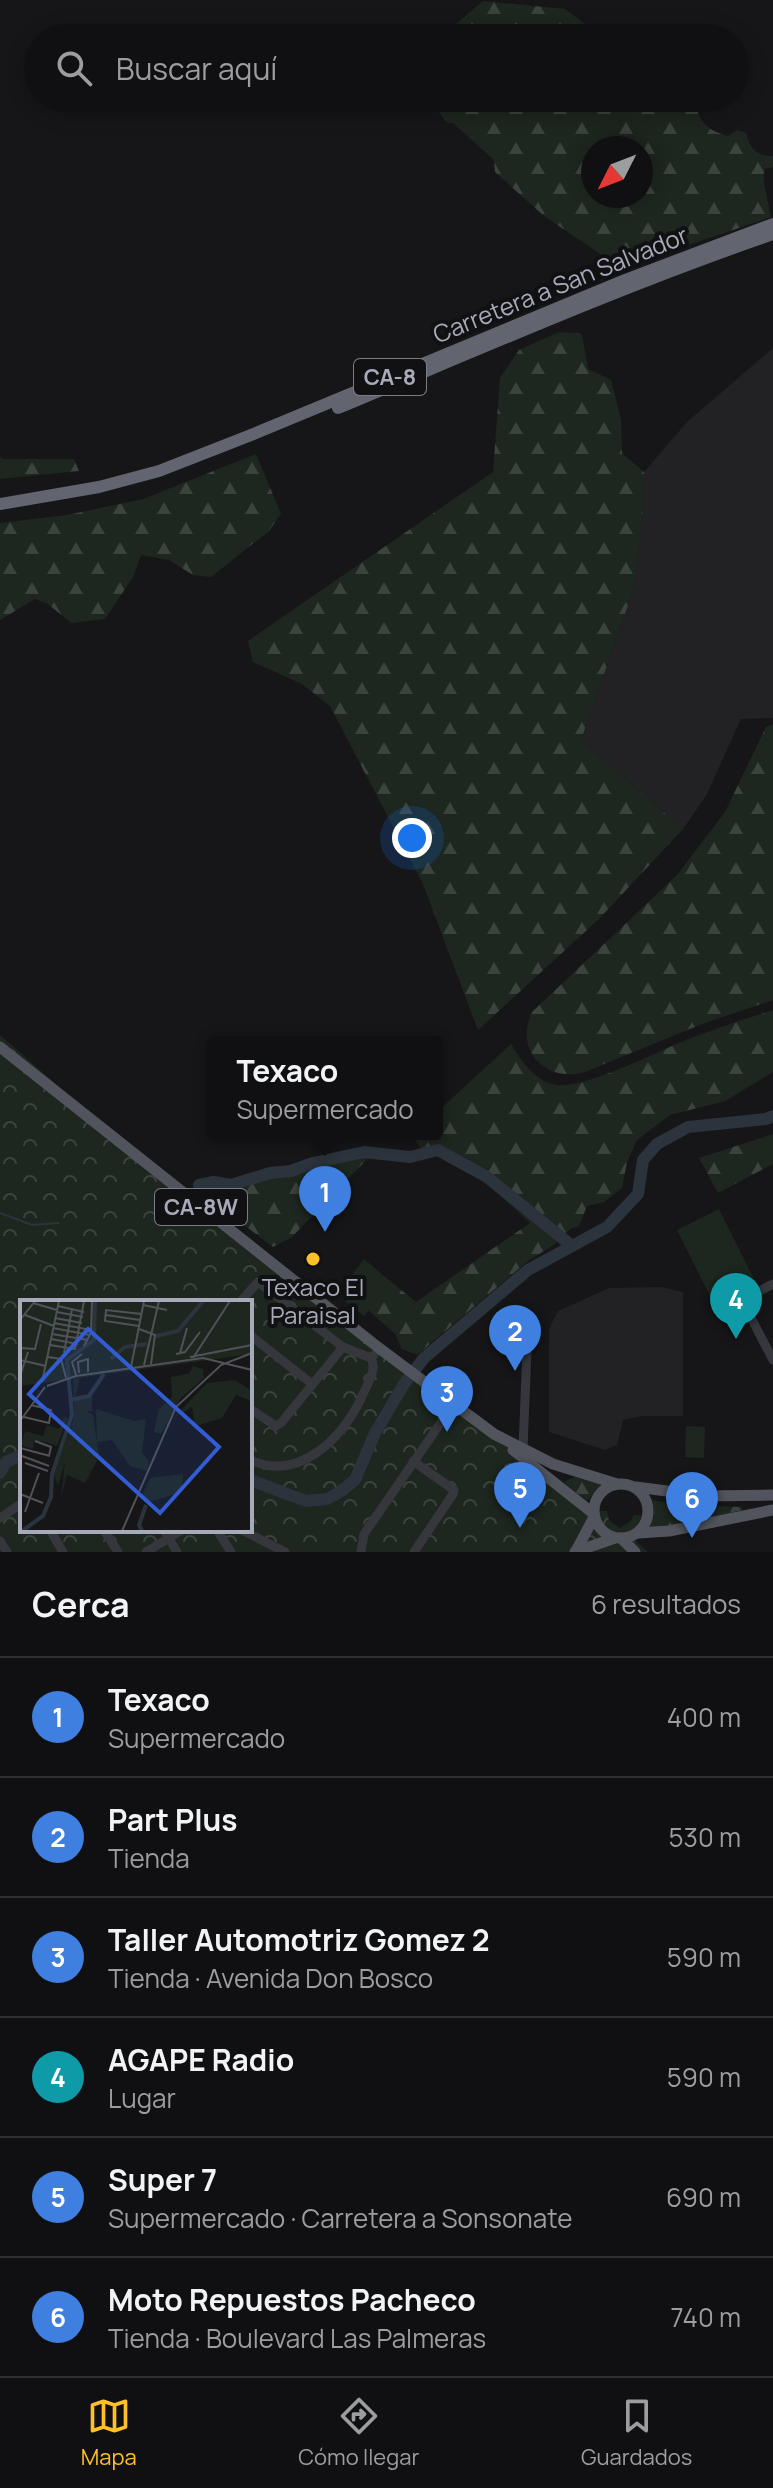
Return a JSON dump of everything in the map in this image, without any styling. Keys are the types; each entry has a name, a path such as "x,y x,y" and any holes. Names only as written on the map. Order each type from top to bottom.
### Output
{"highway":[{"name":"Carretera a San Salvador","path":"0,504 99,487 159,471 668,263 773,224"},
{"name":"CA-8","path":"0,512 105,494 176,473 633,287 773,234"}],"main road":[{"name":"CA-8W","path":"0,1047 375,1353 403,1366 453,1405"},
{"path":"453,1405 594,1515 603,1531 635,1552"},
{"path":"494,1434 578,1473 617,1484 684,1495 769,1496"},
{"path":"558,1485 560,1480 578,1473"},
{"path":"576,1552 594,1515 600,1494 617,1484"},
{"path":"632,1486 643,1494 649,1509 646,1522 636,1534"},
{"path":"576,1552 636,1534 669,1531 773,1510"},
{"path":"636,1534 643,1552"}],"street":[{"path":"242,1300 258,1282 343,1347 375,1353 374,1370 357,1410 321,1451 306,1460 283,1466 252,1461"},
{"path":"773,1284 753,1296 747,1310 773,1360"},
{"path":"252,1337 312,1384"},
{"path":"252,1410 276,1426 281,1423 343,1347"},
{"path":"523,1448 527,1349"},
{"path":"361,1552 364,1534 453,1405"},
{"path":"413,1461 454,1490 414,1552"},
{"path":"0,1518 20,1504"},
{"path":"51,1532 63,1552"},
{"path":"105,1532 118,1552"},
{"path":"218,1532 231,1552"},
{"path":"246,1532 285,1552"},
{"path":"146,1552 166,1534 177,1552"},
{"path":"0,1541 7,1552"}],"shaded area":[{"path":"773,348 773,718 741,719 706,796 683,829 581,740 634,588 642,525 644,472 687,422"},
{"path":"661,1287 683,1292 683,1416 642,1416 623,1420 617,1445 605,1450 549,1432 549,1329 558,1311 609,1288"}],"green space":[{"path":"483,1 565,9 585,24 456,24"},
{"path":"439,112 698,112 713,130 728,136 737,130 746,133 755,150 762,155 773,156 773,167 765,169 764,174 771,217 609,272 599,253 544,216 495,172 494,160 453,123 446,122"},
{"path":"559,332 582,334 588,369 611,380 621,420 622,453 644,472 642,525 634,588 581,740 683,829 599,919 478,1030 423,884 330,706 302,684 253,662 248,641 493,472 500,378 519,350"},
{"path":"256,454 281,514 269,531 211,577 193,575 169,560 141,555 133,577 105,619 71,623 48,604 35,599 0,620 0,523 67,515 143,499"},
{"path":"0,456 2,459 74,459 79,471 0,479"},
{"path":"773,724 773,1000 702,1024 585,1072 557,1073 546,1068 530,1051 527,1039 532,1012 677,875 725,812 766,727"},
{"path":"773,1010 773,1072 725,1101 670,1115 637,1140 627,1162 622,1188 604,1202 587,1206 579,1226 570,1229 555,1244 528,1261 417,1355 402,1349 395,1334 368,1310 390,1281 416,1302 530,1223 485,1181 438,1154 426,1156 415,1140 443,1140 443,1106 511,1044 524,1063 542,1080 569,1085 623,1068 691,1038"},
{"path":"0,1035 117,1138 598,1511 607,1511 609,1520 620,1528 630,1522 634,1515 642,1516 637,1526 626,1533 648,1552 0,1552"},
{"path":"773,1134 773,1164 718,1193 699,1158"},
{"path":"370,1156 292,1237 273,1247 198,1190 215,1185 232,1188 270,1174 291,1172 313,1164"},
{"path":"719,1209 755,1281 713,1302 677,1230"},
{"path":"364,1259 390,1281 364,1316 346,1302 352,1275"},
{"path":"686,1426 705,1427 704,1458 685,1457"},
{"path":"575,1477 601,1485 587,1501 563,1482"},
{"path":"651,1500 681,1505 741,1507 743,1510 649,1530 654,1514"}],"waterway":[{"path":"252,1481 306,1501 327,1499 340,1492 355,1480 375,1433 404,1384 424,1358 528,1270 607,1227 638,1194 643,1160 657,1144 688,1127 773,1116"},
{"path":"199,1185 214,1182 231,1185 364,1152 410,1157 438,1150 487,1177 572,1246"},
{"path":"0,1213 32,1225 59,1223"},
{"path":"0,1473 6,1462 20,1456"}],"place":[{"name":"Texaco","path":"325,1232"},
{"name":"Texaco El Paraisal","path":"313,1259"},
{"name":"AGAPE Radio","path":"736,1339"},
{"name":"Part Plus","path":"515,1371"},
{"name":"Taller Automotriz Gomez 2","path":"447,1432"},
{"name":"Super 7","path":"520,1528"},
{"name":"Moto Repuestos Pacheco","path":"692,1538"}]}
